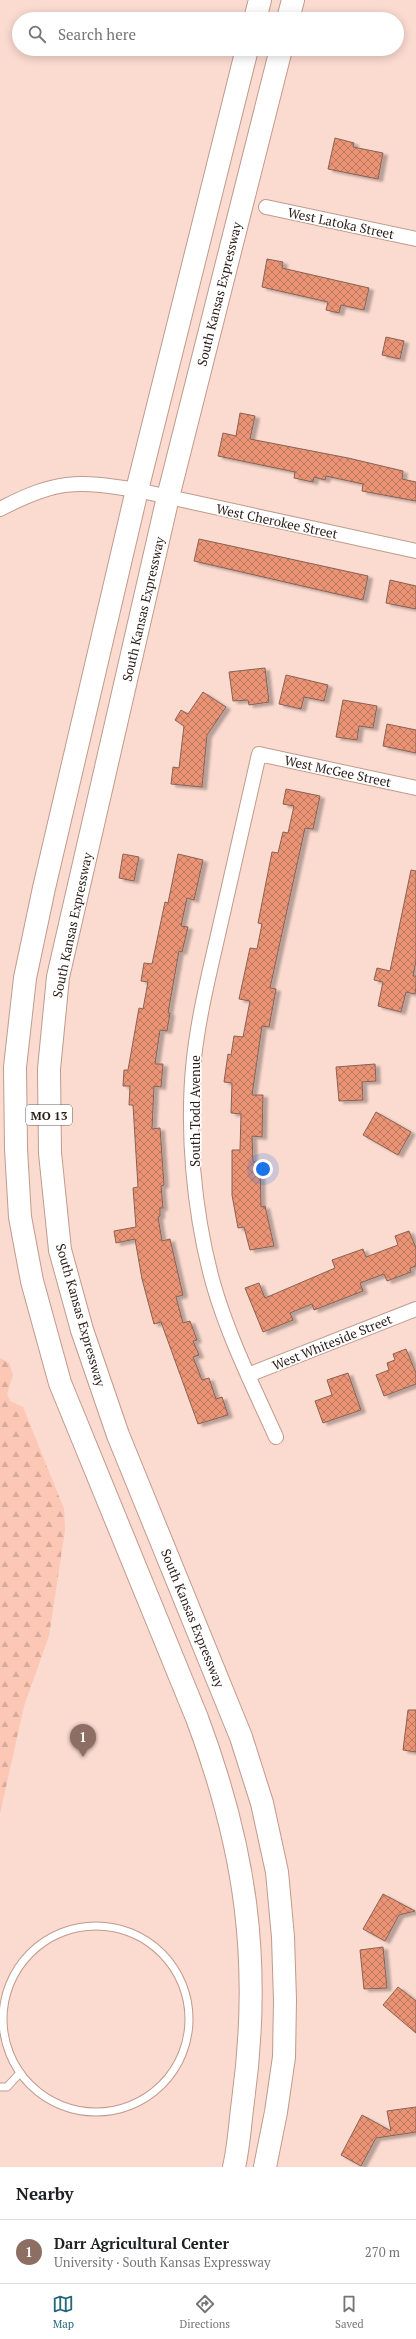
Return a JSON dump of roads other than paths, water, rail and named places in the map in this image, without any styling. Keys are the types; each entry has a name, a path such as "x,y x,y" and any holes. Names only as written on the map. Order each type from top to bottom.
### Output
{"main road":[{"path":"257,12 260,0"},
{"path":"290,12 293,0"},
{"name":"MO 13","path":"234,2167 249,2056 252,1994 250,1942 245,1900 231,1825 217,1772 60,1383 32,1281 20,1217 16,1149 15,1067 26,978 44,888 137,490 245,56"},
{"name":"South Kansas Expressway","path":"265,2167 276,2112 284,2057 284,1937 277,1872 262,1803 241,1737 118,1435 82,1330 60,1250 50,1154 49,1069 58,977 168,498 279,56"}],"street":[{"name":"West Latoka Street","path":"266,207 416,239"},
{"name":"West Cherokee Street","path":"0,509 31,494 69,483 91,483 137,490 416,551"},
{"name":"West McGee Street","path":"259,754 416,788"},
{"name":"South Todd Avenue","path":"259,754 206,990 194,1059 192,1090 195,1179 202,1234 221,1307 248,1376 276,1437"},
{"name":"West Whiteside Street","path":"248,1376 416,1309"}],"lane":[{"path":"98,1926 127,1931 153,1945 173,1966 185,1993 189,2016 187,2040 178,2062 169,2075 147,2096 118,2108 102,2111 79,2110 50,2099 36,2090 20,2073 7,2047 2,2018 7,1989 21,1963 42,1942 69,1929 98,1926"},
{"path":"0,2087 7,2087 20,2073"}],"place":[{"name":"Darr Agricultural Center","path":"83,1757"}]}
